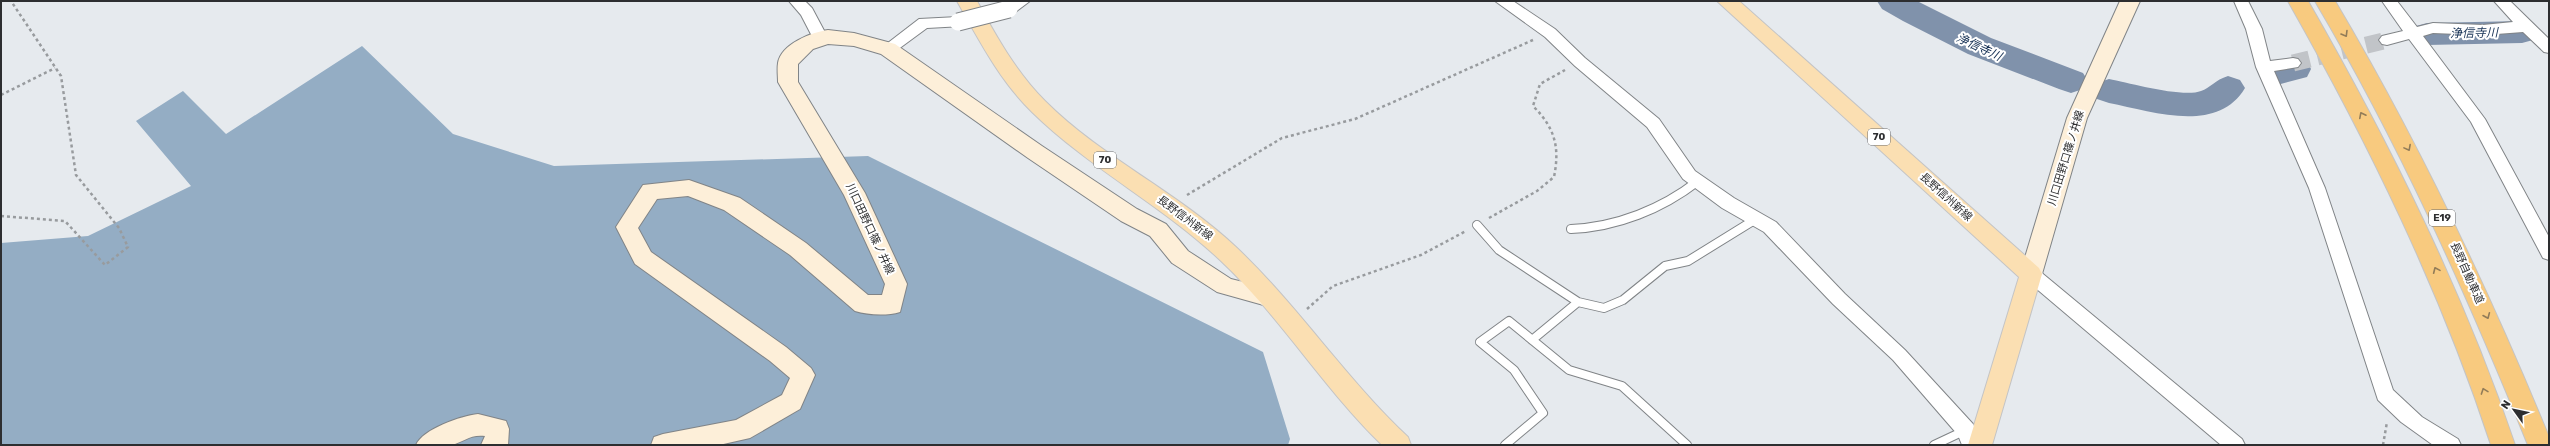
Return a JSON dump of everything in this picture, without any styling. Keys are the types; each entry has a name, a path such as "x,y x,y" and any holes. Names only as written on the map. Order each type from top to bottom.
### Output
{"highway":[{"name":"E19","path":"2298,1 2354,99 2411,215 2469,352 2503,443"},
{"name":"長野自動車道","path":"2325,1 2383,100 2445,223 2507,362 2540,445"}],"main road":[{"name":"長野信州新線","path":"968,1 993,48 1022,89 1039,107 1094,153 1210,235 1267,297 1368,418 1399,445"},
{"name":"長野信州新線","path":"1727,1 2031,274"},
{"name":"川口田野口篠ノ井線","path":"2031,274 2077,118 2130,1"},
{"path":"820,38 864,40 888,49 1034,152 1129,215 1158,230 1180,258 1225,286 1267,297"},
{"name":"川口田野口篠ノ井線","path":"662,445 741,430 791,402 803,375 778,354 643,258 627,227 651,191 689,188 732,204 798,249 863,304 892,305 896,284 854,193 788,82 788,62 804,46 820,38"},
{"path":"1973,440 2031,274"},
{"path":"428,445 466,426 478,423 497,429 497,442 492,445"}],"street":[{"path":"796,1 807,12 820,38"},
{"path":"888,49 924,23 958,22 1010,9 1023,1"},
{"path":"1502,1 1550,33 1580,62 1653,123 1689,175 1728,203 1770,227 1839,299 1900,355 1973,440"},
{"path":"2241,1 2254,29 2264,67 2317,188 2385,394 2403,414 2436,438 2451,445"},
{"path":"2389,1 2477,119 2549,252"},
{"path":"2502,1 2549,48"},
{"path":"2387,40 2433,28 2484,30 2527,26"},
{"path":"2264,67 2293,63"},
{"path":"2031,274 2235,445"}],"lane":[{"path":"1571,229 1588,230 1640,213 1673,199 1698,181"},
{"path":"1477,225 1499,250 1578,302 1604,308 1623,300 1665,266 1688,261 1756,219"},
{"path":"1532,340 1578,302"},
{"path":"1505,445 1544,412 1514,370 1480,342 1509,322 1569,370 1622,386 1687,445"},
{"path":"1934,445 1973,440"}],"path":[{"path":"1,216 64,221 105,265 128,247 119,228 76,174 61,76 11,1"},
{"path":"1191,201 1185,196 1282,138 1354,118 1550,33"},
{"path":"1290,324 1333,286 1421,255 1537,191 1554,177 1559,153 1554,131 1532,106 1540,84 1580,62"},
{"path":"1,95 55,68"}],"shaded area":[{"path":"362,46 453,134 554,166 868,156 1263,352 1290,439 1288,445 1,445 1,243 88,236 191,186 136,121 183,91 226,134"}],"waterway":[{"name":"浄信寺川","path":"1893,1 1914,14 2002,56 2071,81"},
{"name":"浄信寺川","path":"2427,34 2522,32"},
{"name":"浄信寺川","path":"2277,73 2295,69"},
{"name":"浄信寺川","path":"2109,91 2184,105 2210,102 2228,88"}],"tunnel":[{"path":"2293,63 2387,40"}]}
